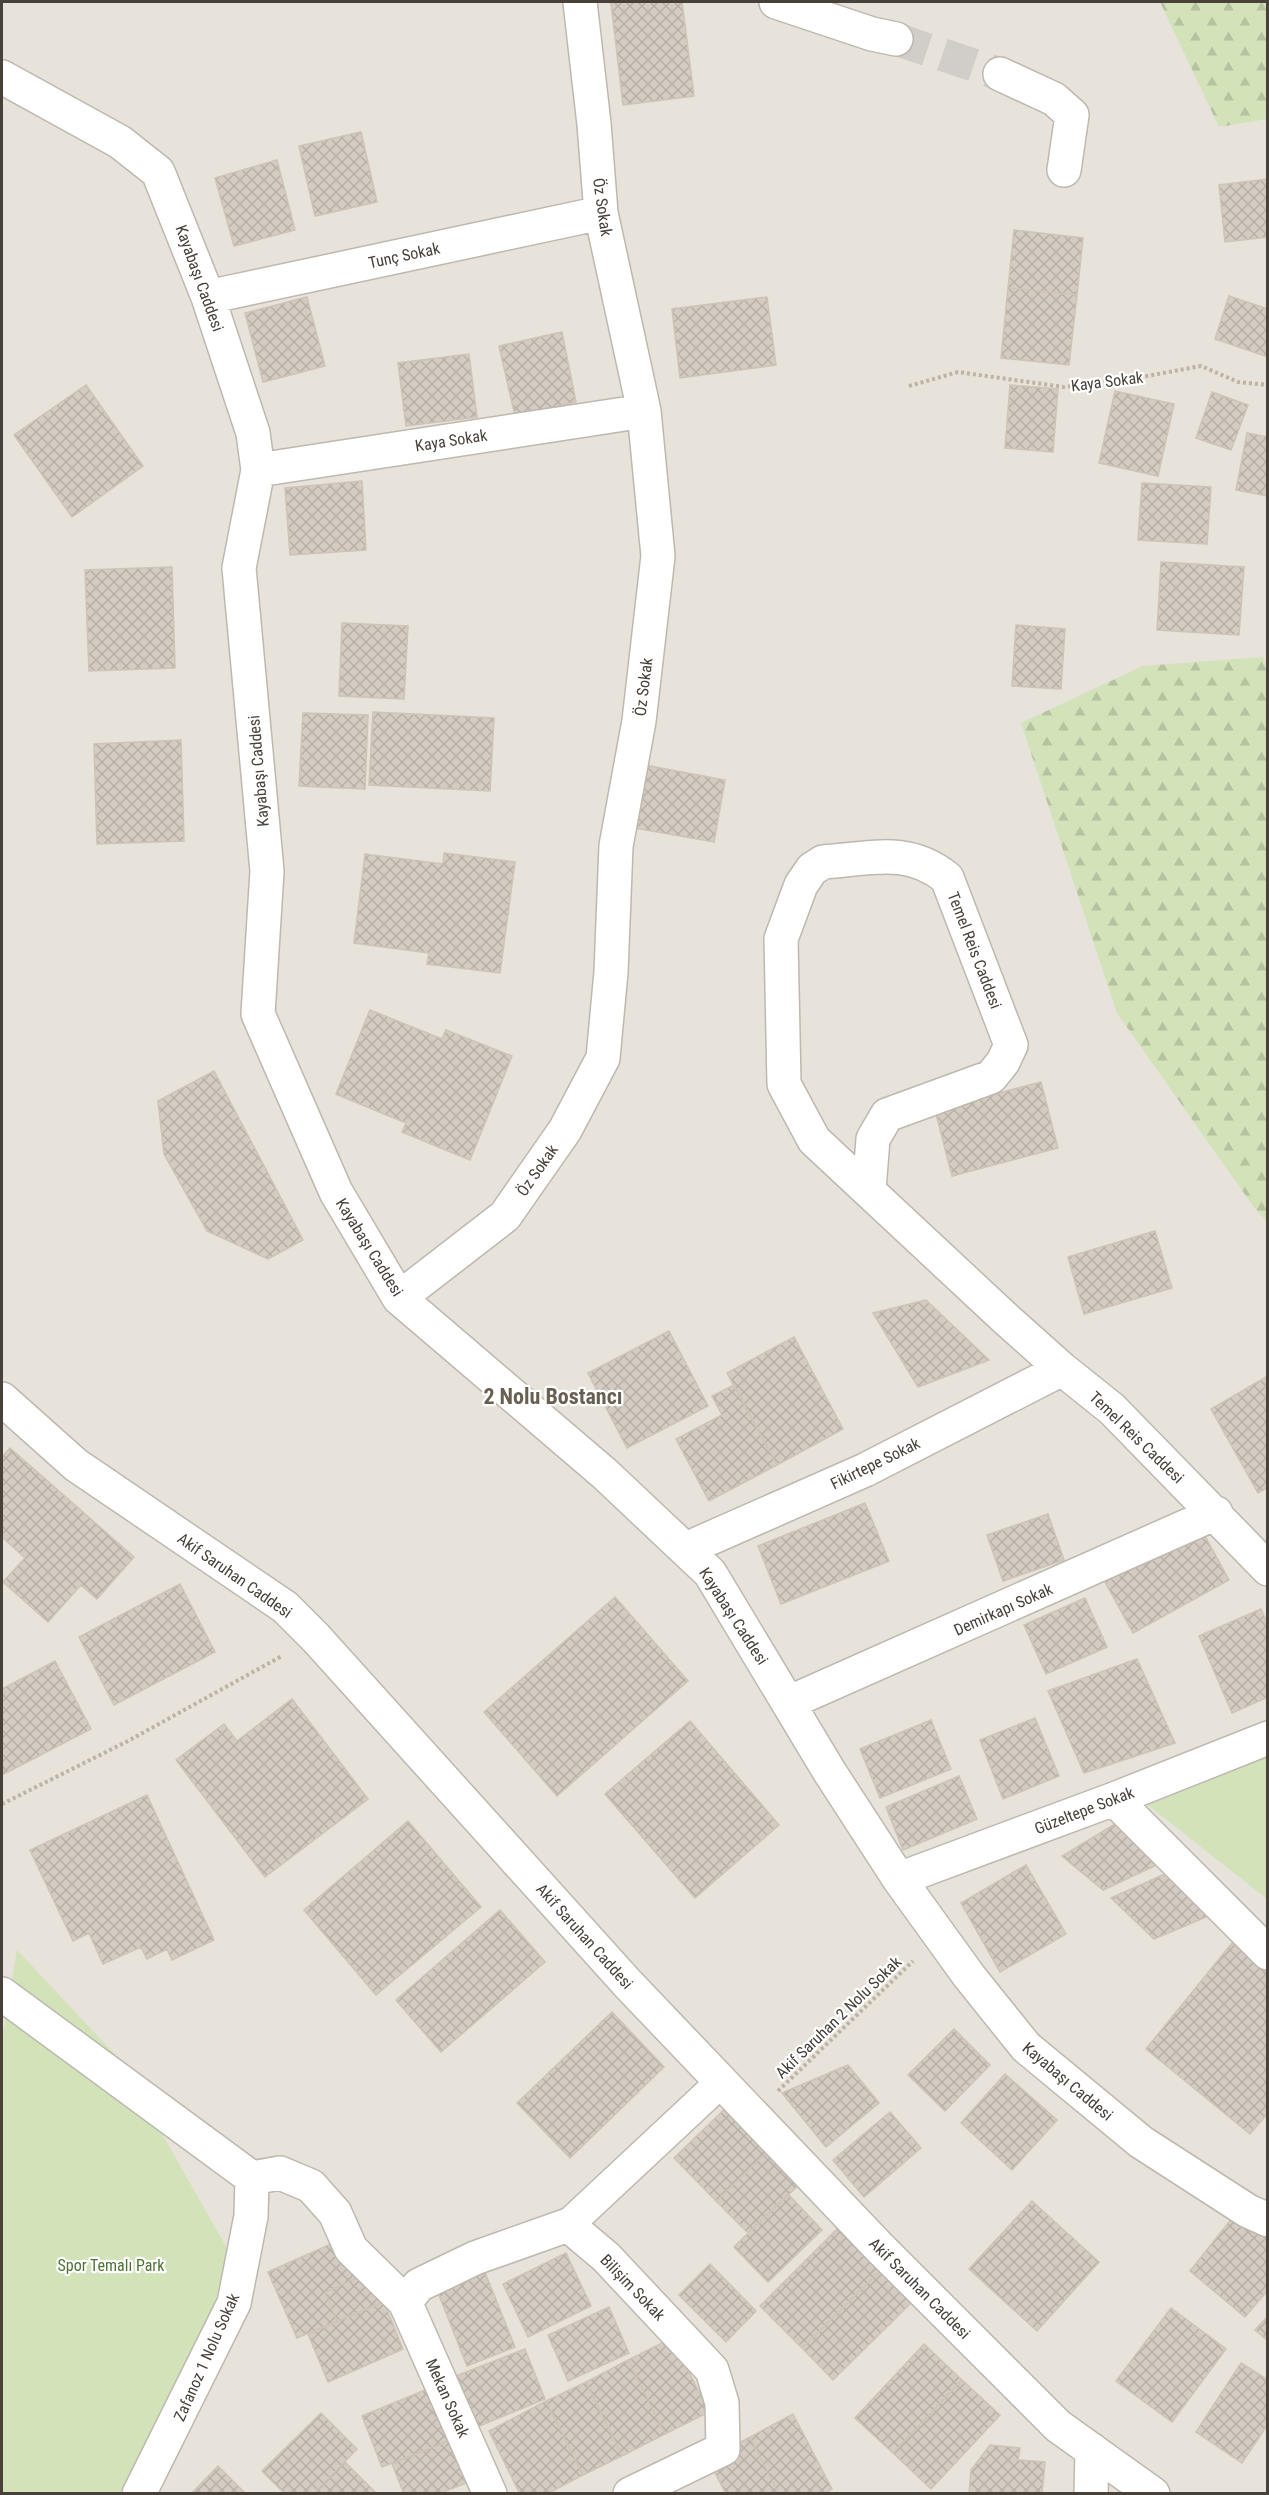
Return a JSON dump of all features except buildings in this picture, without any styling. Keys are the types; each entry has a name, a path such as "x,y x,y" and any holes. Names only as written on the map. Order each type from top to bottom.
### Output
{"street":[{"name":"Öz Sokak","path":"399,1298 505,1216 566,1130 603,1058 611,972 616,846 639,721 658,556 644,411 601,213 594,124 580,2"},
{"path":"776,2 872,34 896,39"},
{"path":"1000,74 1054,99 1072,115 1064,170"},
{"name":"Kayabaşı Caddesi","path":"2,77 120,142 158,172 208,297 253,433 258,470 239,568 267,872 258,1014 336,1192 399,1298 605,1474 710,1573 898,1879 1026,2047 1141,2142 1248,2211 1268,2220"},
{"name":"Tunç Sokak","path":"208,297 601,213"},
{"name":"Kaya Sokak","path":"258,470 644,411"},
{"name":"Temel Reis Caddesi","path":"868,1189 873,1139 887,1115 991,1077 1003,1062 1011,1045 948,878 930,865 902,856 823,862 812,869 793,901 781,939 784,1084 814,1140 1062,1370 1112,1409 1216,1513 1268,1569"},
{"name":"Fikirtepe Sokak","path":"686,1549 865,1470 1062,1370"},
{"name":"Akif Saruhan Caddesi","path":"2,1399 76,1465 285,1607 316,1638 628,1984 753,2115 1050,2418 1153,2493"},
{"name":"Demirkapı Sokak","path":"788,1703 1216,1513"},
{"name":"Güzeltepe Sokak","path":"898,1879 1114,1799 1268,1738"},
{"path":"1114,1799 1268,1953"},
{"path":"2,1994 252,2178 280,2173 311,2186 335,2213 351,2249 405,2302 419,2285 475,2258 568,2225 721,2082"},
{"name":"Zafanoz 1 Nolu Sokak","path":"139,2493 234,2303 251,2216 252,2178"},
{"name":"Bilişim Sokak","path":"568,2225 606,2257 712,2370 723,2403 723,2449 630,2493"},
{"name":"Mekan Sokak","path":"405,2302 490,2493"},
{"path":"1091,2493 1092,2450"}],"path":[{"name":"Kaya Sokak","path":"909,386 958,372 1064,387 1142,377 1201,366 1238,382 1268,385"},
{"path":"2,1804 128,1741 316,1638"},
{"name":"Akif Saruhan 2 Nolu Sokak","path":"753,2115 939,1935"}],"shaded area":[{"path":"2,2 1267,2 1267,2493 2,2493"}],"green space":[{"path":"1160,2 1267,2 1267,119 1219,127"},
{"path":"1263,657 1268,674 1267,1222 1253,1206 1117,1013 1021,723 1143,666"},
{"path":"1267,1745 1267,1899 1129,1790"},
{"name":"Spor Temalı Park","path":"17,1950 120,2060 228,2250 197,2375 149,2493 2,2494 2,2041"}],"tunnel":[{"path":"896,39 1000,74"}],"district":[{"name":"2 Nolu Bostancı","path":"553,1396"}]}
